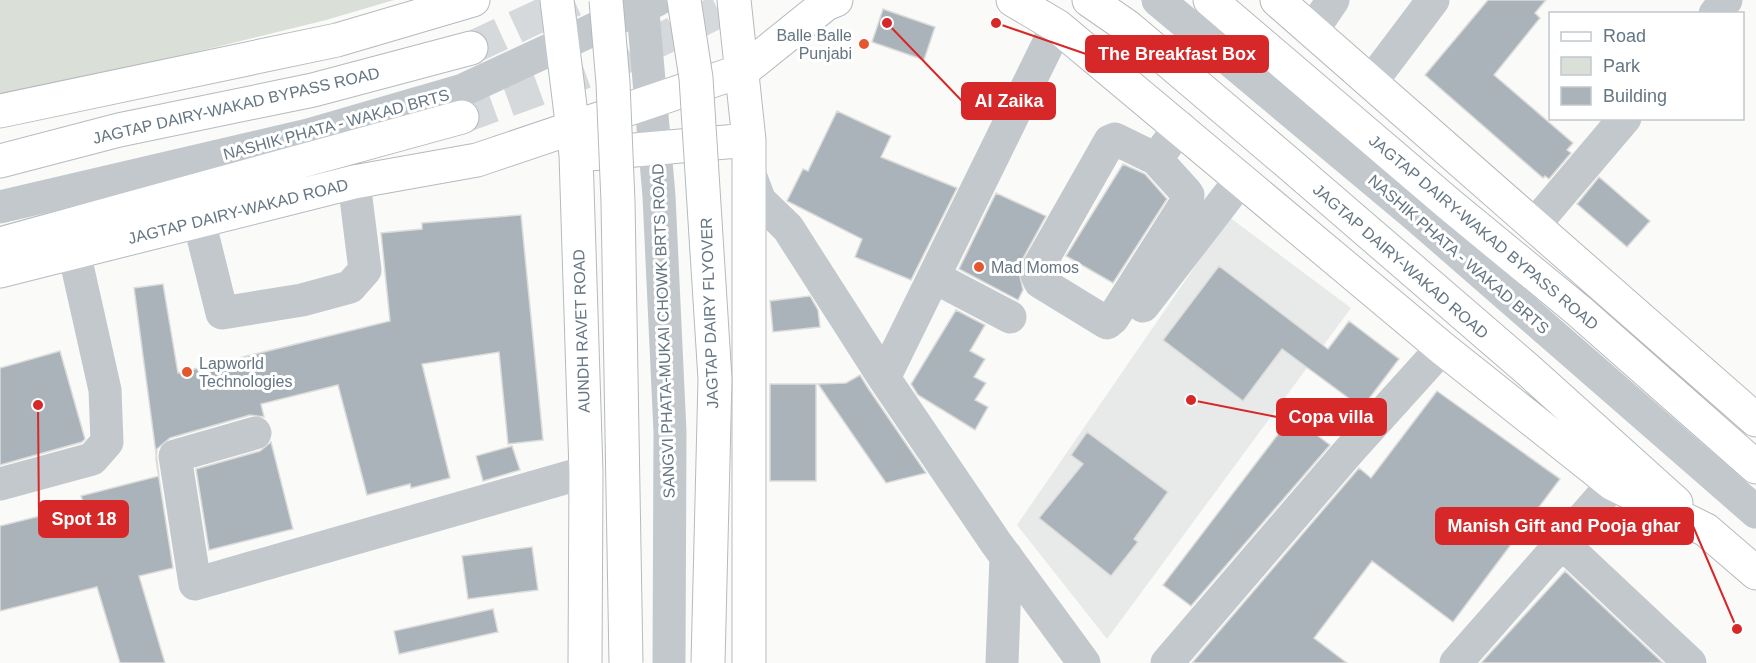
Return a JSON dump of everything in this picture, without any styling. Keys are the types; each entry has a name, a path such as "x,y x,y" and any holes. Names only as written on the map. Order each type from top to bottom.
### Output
{"main road":[{"path":"0,111 337,39 473,0"},
{"name":"AUNDH RAVET ROAD","path":"557,0 574,141 586,472 585,663"},
{"path":"606,0 613,82 618,201 626,663"},
{"name":"JAGTAP DAIRY FLYOVER","path":"684,0 696,78 715,380 708,663"},
{"path":"734,0 744,70 749,140 749,663"},
{"path":"574,141 650,100 744,70 826,4 836,0"},
{"path":"1013,0 1057,26 1442,348 1613,483 1707,530 1756,573"},
{"name":"JAGTAP DAIRY-WAKAD ROAD","path":"1089,0 1128,27 1287,162 1376,242 1526,368 1707,530"},
{"name":"JAGTAP DAIRY-WAKAD BYPASS ROAD","path":"1210,0 1449,204 1579,311 1756,467"},
{"path":"1276,0 1372,81 1756,420"},
{"name":"JAGTAP DAIRY-WAKAD BYPASS ROAD","path":"0,161 119,130 313,90 471,48"},
{"name":"JAGTAP DAIRY-WAKAD ROAD","path":"0,244 462,117"},
{"path":"574,141 656,148 749,140"},
{"name":"JAGTAP DAIRY-WAKAD ROAD","path":"0,271 354,182 574,141"}],"street":[{"name":"NASHIK PHATA - WAKAD BRTS","path":"1158,0 1414,214 1756,512"},
{"path":"1312,31 1333,0"},
{"path":"1372,81 1433,0"},
{"path":"1717,12 1726,0"},
{"name":"NASHIK PHATA - WAKAD BRTS","path":"0,207 308,135 463,90 648,2"},
{"name":"SANGVI PHATA-MUKAI CHOWK BRTS ROAD","path":"648,2 650,100 656,148 669,432 669,663"},
{"path":"884,378 1057,26"},
{"path":"1535,224 1623,120"},
{"path":"1156,159 1180,127"},
{"path":"1115,139 1156,159 1188,195 1186,203 1113,318 1107,323 1040,282 1037,275 1039,266 1110,141 1115,139"},
{"path":"749,172 760,201 788,228 884,378 1006,556 1084,663"},
{"path":"1119,338 1241,179"},
{"path":"199,221 222,313 302,300 350,287 365,270 354,182"},
{"path":"0,484 92,459 107,442 105,390 74,252"},
{"path":"934,277 1010,317"},
{"path":"1167,663 1349,451 1442,348"},
{"path":"255,433 175,456 195,584 586,472"},
{"path":"1456,663 1560,541 1613,483"},
{"path":"1560,541 1690,663"},
{"path":"1002,663 1006,556"}],"shaded area":[{"path":"1229,217 1351,308 1107,639 1017,525"}],"green space":[{"path":"0,0 394,0 326,20 0,100"}],"building":[{"path":"1488,0 1546,0 1535,13 1540,18 1494,75 1573,143 1567,150 1571,153 1549,179 1545,176 1543,178 1425,75"},
{"path":"883,9 935,27 924,60 872,42"},
{"path":"837,111 891,136 881,157 957,188 911,280 855,257 862,239 787,201 803,169 808,171"},
{"path":"1123,164 1145,174 1167,199 1113,283 1066,256"},
{"path":"1599,177 1650,221 1627,247 1577,204"},
{"path":"996,193 1046,216 1021,262 1019,272 1023,290 1018,300 959,269"},
{"path":"521,215 543,440 508,444 499,352 422,364 450,478 411,488 410,484 367,495 338,385 261,404 264,417 250,415 170,438 157,449 156,456 134,288 163,284 178,373 390,321 381,233 422,229 422,223"},
{"path":"1219,266 1328,349 1349,321 1399,359 1362,408 1282,349 1243,401 1163,340"},
{"path":"810,296 818,310 820,327 773,332 770,301"},
{"path":"956,310 985,325 970,351 985,359 974,377 986,383 975,400 988,407 975,430 918,395 911,384"},
{"path":"60,351 85,439 82,442 0,465 0,368"},
{"path":"860,375 926,473 886,483 818,384 846,383"},
{"path":"770,384 816,384 816,481 770,481"},
{"path":"1437,391 1560,479 1453,622 1372,561 1314,638 1347,663 1192,663 1359,468 1371,478"},
{"path":"1292,416 1330,445 1191,606 1163,585"},
{"path":"1087,432 1168,492 1134,539 1138,542 1111,576 1039,518 1083,464 1071,455"},
{"path":"271,442 293,529 209,550 196,469 260,451"},
{"path":"512,446 520,470 483,481 476,456"},
{"path":"159,476 173,568 139,576 165,663 120,663 97,587 0,611 0,526 84,505 81,496"},
{"path":"532,547 538,590 468,599 462,556"},
{"path":"1565,571 1663,663 1481,663"},
{"path":"493,609 498,632 399,654 394,631"}],"tunnel":[{"path":"471,48 574,0"},
{"path":"462,117 621,59 742,0"}],"place":[{"name":"Al Zaika","path":"887,23"},
{"name":"The Breakfast Box","path":"996,23"},
{"name":"Balle Balle Punjabi","path":"864,44"},
{"name":"Mad Momos","path":"979,267"},
{"name":"Lapworld Technologies","path":"187,372"},
{"name":"Copa villa","path":"1191,400"},
{"name":"Spot 18","path":"38,405"},
{"name":"Manish Gift and Pooja ghar","path":"1737,629"}]}
